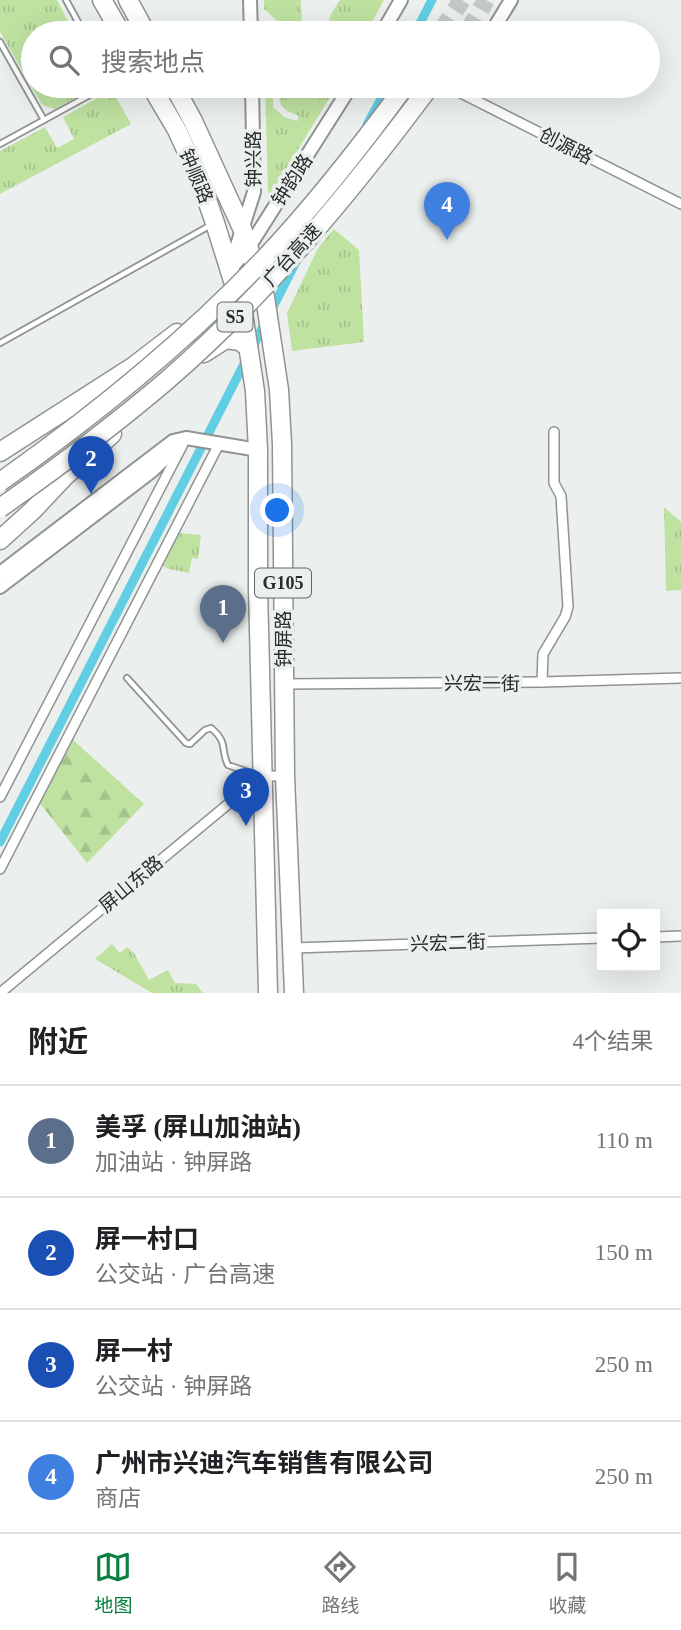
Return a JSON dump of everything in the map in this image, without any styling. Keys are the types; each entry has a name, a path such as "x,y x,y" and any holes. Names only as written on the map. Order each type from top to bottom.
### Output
{"highway":[{"path":"102,0 114,21"},
{"path":"128,0 139,21"},
{"name":"钟顺路","path":"158,98 177,130 201,183 229,271"},
{"name":"钟顺路","path":"181,98 249,247"},
{"name":"广台高速","path":"0,482 86,418 220,303 322,193 396,98"},
{"name":"广台高速","path":"0,508 102,434 166,381 224,327 359,181 421,98"},
{"name":"钟屏路","path":"249,247 265,297 279,390 282,444 285,776 294,993"},
{"path":"0,452 169,340 219,294 229,271 240,262 255,266"},
{"name":"钟屏路","path":"229,271 243,313 255,391 268,993"},
{"path":"0,540 65,476 210,348 226,339 240,341 248,347"}],"street":[{"path":"250,0 251,21"},
{"path":"389,21 401,0"},
{"path":"499,21 512,0"},
{"name":"钟兴路","path":"229,271 254,192 252,98"},
{"name":"钟韵路","path":"229,271 249,247 343,98"},
{"name":"创源路","path":"472,98 681,204"},
{"path":"542,682 543,654 568,607 561,496 554,483 554,432"},
{"path":"0,573 173,441 186,438 258,450"},
{"path":"0,587 152,471 186,438"},
{"path":"0,796 186,438"},
{"path":"0,869 215,444"},
{"name":"兴宏一街","path":"284,684 681,678"},
{"path":"262,776 285,776"},
{"name":"屏山东路","path":"7,991 262,776"},
{"path":"660,937 681,936"},
{"name":"兴宏二街","path":"293,948 597,938"}],"lane":[{"path":"66,0 77,21"},
{"path":"0,42 21,79"},
{"path":"32,98 44,120"},
{"path":"0,144 84,98"},
{"path":"0,343 215,223"},
{"path":"127,678 186,743 190,744 211,728 223,741 228,765 262,776"}],"green space":[{"path":"0,0 57,0 68,21 21,21 21,68 0,32"},
{"path":"264,0 301,0 302,21 276,21 264,9"},
{"path":"340,0 384,0 373,21 329,21"},
{"path":"38,98 75,98 55,109 42,105"},
{"path":"97,98 116,98 131,124 0,194 0,151 45,127 57,148 74,139 63,117"},
{"path":"265,98 273,98 273,107 284,117 297,121 299,116 282,106 279,98 330,98 270,195"},
{"path":"334,229 359,250 364,342 292,351 287,313 318,248"},
{"path":"664,507 681,522 681,590 666,591"},
{"path":"177,533 201,535 198,559 192,558 189,573 160,565"},
{"path":"72,739 144,804 87,863 38,801"},
{"path":"112,944 120,953 127,947 134,953 149,980 168,970 175,983 196,984 203,993 152,993 95,959"}],"waterway":[{"path":"421,21 432,0"},
{"path":"367,125 382,98"},
{"path":"0,842 298,258"}],"tunnel":[{"path":"448,21 462,0"},
{"path":"474,21 486,0"}],"place":[{"name":"广州市兴迪汽车销售有限公司","path":"447,240"},
{"name":"屏一村口","path":"91,494"},
{"name":"美孚 (屏山加油站)","path":"223,643"},
{"name":"屏一村","path":"246,826"}]}
